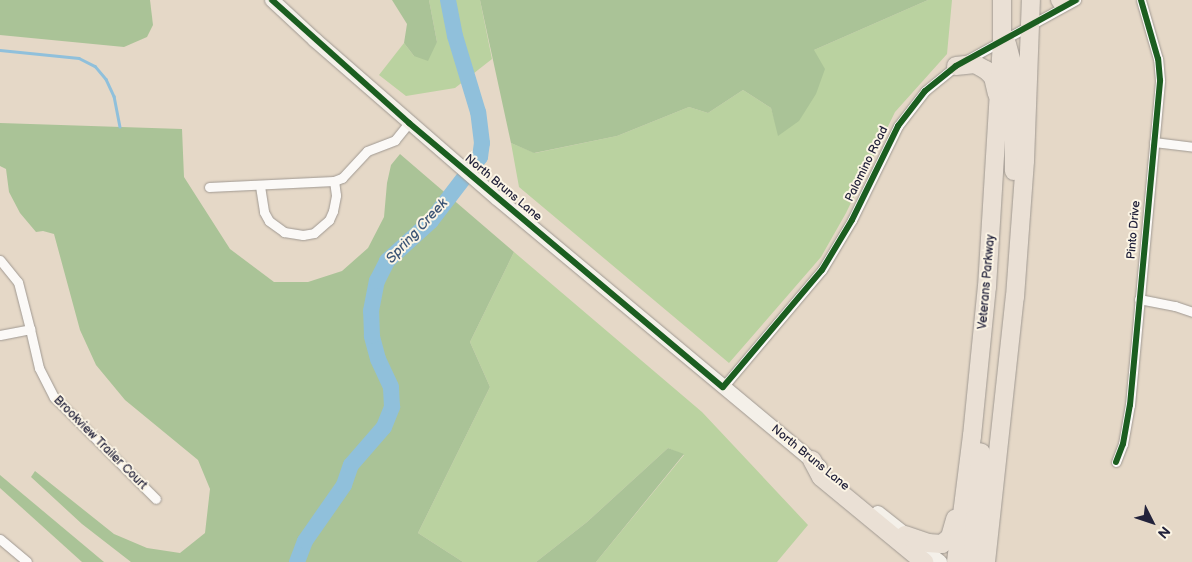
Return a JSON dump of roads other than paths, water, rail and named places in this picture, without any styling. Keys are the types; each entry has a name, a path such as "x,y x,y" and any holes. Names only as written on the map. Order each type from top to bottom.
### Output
{"highway":[{"name":"Veterans Parkway","path":"956,562 981,357 993,221 1002,39 1002,0"},
{"path":"1019,0 1024,19 1030,25"},
{"path":"989,556 1015,297 1025,160 1031,0"},
{"path":"1002,39 1010,49 1013,66 1012,230 1015,297"},
{"path":"956,66 975,64 986,70 995,83 999,106"},
{"path":"972,562 984,401 981,357"},
{"path":"905,535 935,545 942,544 950,537 954,526 966,429 978,381"},
{"path":"812,460 821,477 924,562"}],"main road":[{"name":"North Bruns Lane","path":"272,0 409,123 497,198 812,460 940,562"}],"street":[{"name":"Palomino Road","path":"724,387 822,270 852,220 888,146 910,108 940,77 956,66 1076,0"},
{"name":"Pinto Drive","path":"1116,462 1127,428 1160,80 1158,59 1141,0"},
{"path":"209,186 260,186 334,181 342,178 367,151 394,140 409,123"},
{"path":"1154,142 1192,147"},
{"path":"260,186 264,212 269,221 284,232 303,235 314,233 329,220 336,195 334,181"},
{"name":"Brookview Trailer Court","path":"0,260 18,282 38,368 54,397 156,499"},
{"path":"1139,299 1175,306 1192,312"},
{"path":"0,335 30,329"},
{"path":"0,538 16,558 28,562"}],"waterway":[{"name":"Spring Creek","path":"297,562 305,541 344,485 351,465 384,427 392,407 391,387 378,359 372,336 371,311 377,281 387,261 431,221 480,157 482,143 478,112 455,36 448,0"},
{"path":"0,50 79,58 95,66 106,79 114,96 120,126"}]}
